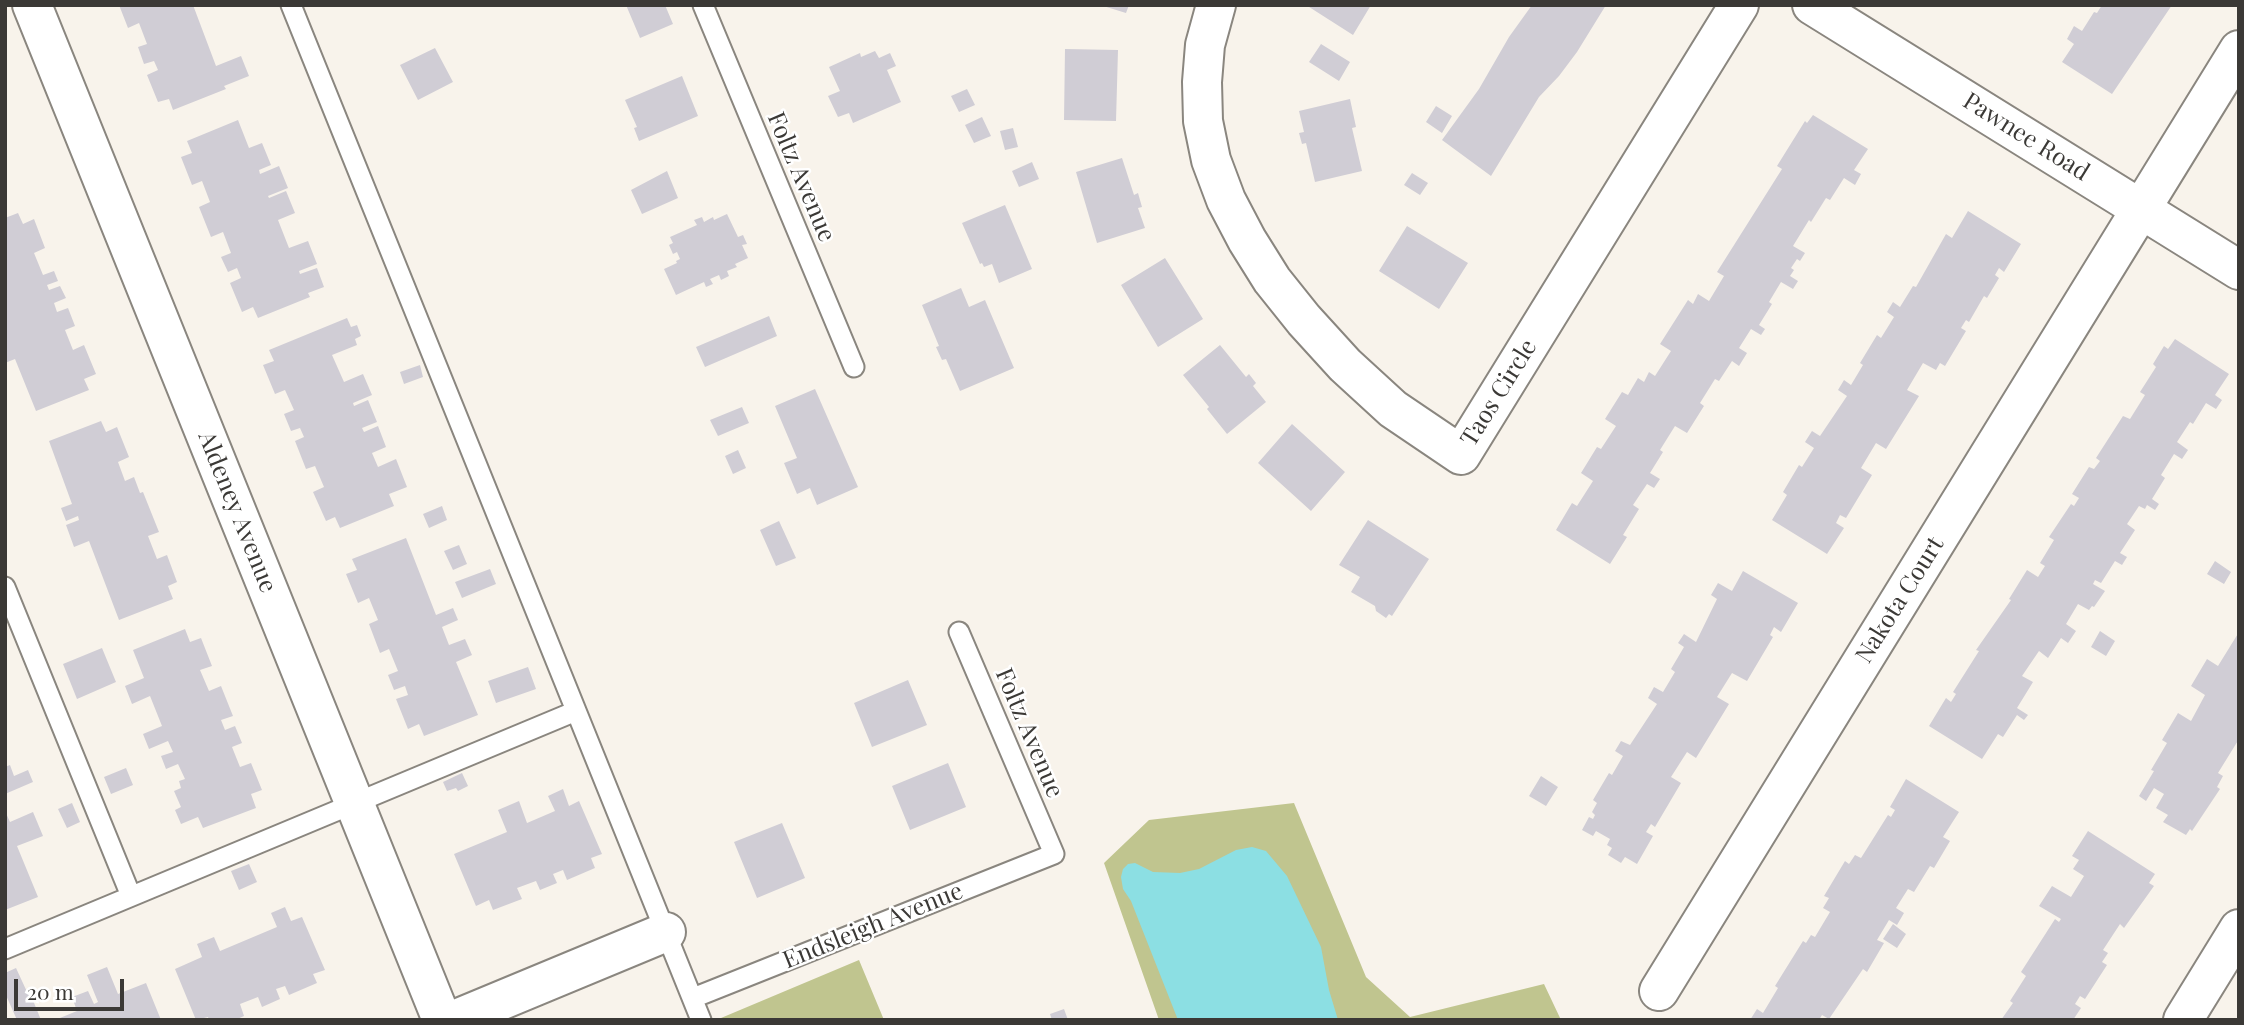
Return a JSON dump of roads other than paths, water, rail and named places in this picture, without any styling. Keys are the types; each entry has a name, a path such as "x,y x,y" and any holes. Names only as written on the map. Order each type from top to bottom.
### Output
{"street":[{"name":"Aldeney Avenue","path":"32,5 442,1020"},
{"name":"Taos Circle","path":"1216,5 1205,45 1203,121 1211,160 1226,200 1247,240 1272,280 1345,365 1392,409 1461,455 1739,5"},
{"name":"Pawnee Road","path":"1812,5 2239,270"},
{"name":"Nakota Court","path":"1659,991 2141,209 2235,65"},
{"path":"2183,1020 2239,929"},
{"path":"454,1020 666,932"}],"lane":[{"path":"291,5 701,1020"},
{"name":"Foltz Avenue","path":"703,5 854,367"},
{"path":"5,587 131,897"},
{"name":"Foltz Avenue","path":"959,632 1054,854"},
{"path":"5,949 576,711"},
{"name":"Endsleigh Avenue","path":"693,998 1054,854"}],"water":[{"path":"1252,847 1266,851 1287,876 1321,947 1338,1020 1178,1020 1131,901 1123,889 1123,869 1128,864 1135,863 1153,872 1180,873 1199,869 1236,850"}]}
